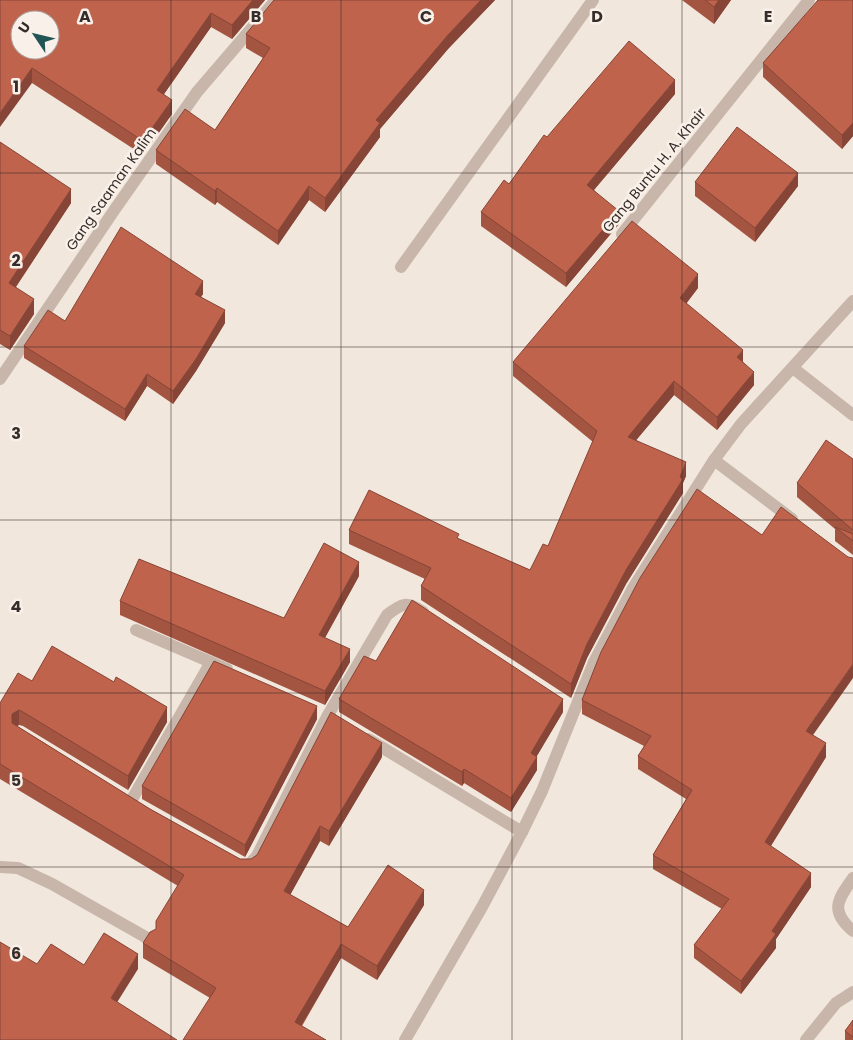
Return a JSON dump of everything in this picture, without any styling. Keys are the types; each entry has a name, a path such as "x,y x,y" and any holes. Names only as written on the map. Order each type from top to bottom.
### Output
{"street":[{"name":"Gang Saaman Kalim","path":"0,380 113,212 197,92 276,0"},
{"path":"401,267 593,0"},
{"name":"Gang Buntu H. A. Khair","path":"612,246 809,0"},
{"path":"405,1040 482,907 522,832 542,791 570,707 613,622 714,460 740,424 853,301"},
{"path":"793,368 853,415"},
{"path":"714,460 806,529"},
{"path":"236,861 244,866 250,866 257,856 327,716 387,615 400,606 412,604 436,620"},
{"path":"136,630 238,674"},
{"path":"131,801 211,662"},
{"path":"353,730 522,832"},
{"path":"0,867 18,868 27,872 149,939"},
{"path":"853,878 840,896 837,906 840,917 853,931"},
{"path":"806,1040 836,1003 853,992"}],"building":[{"path":"0,0 253,0 232,25 211,13 157,90 172,100 143,141 32,68 0,113"},
{"path":"274,0 481,0 448,35 376,120 380,123 325,198 309,186 278,231 217,188 215,191 156,150 185,109 215,130 270,48 246,34"},
{"path":"705,0 719,0 714,7"},
{"path":"818,0 853,0 853,123 842,135 763,63"},
{"path":"629,41 675,80 587,185 619,211 566,273 481,212 504,180 509,184 544,135 547,137"},
{"path":"737,127 798,173 755,228 695,182"},
{"path":"0,142 71,189 9,283 34,299 10,336 0,330"},
{"path":"632,221 698,274 680,298 743,350 737,357 754,372 717,417 674,381 628,437 686,462 680,477 683,479 626,570 587,644 571,684 421,586 431,568 349,530 369,490 459,534 457,538 530,570 543,544 548,546 597,431 513,362"},
{"path":"121,227 203,281 195,294 225,310 196,359 173,391 147,374 125,409 24,346 48,310 65,321"},
{"path":"826,440 853,459 853,530 797,483"},
{"path":"697,489 762,535 781,507 848,557 853,558 853,664 806,731 826,743 765,842 811,873 772,931 776,934 741,981 694,945 729,899 653,855 692,790 638,756 651,736 582,700 601,652 640,578"},
{"path":"835,527 853,534 853,541"},
{"path":"324,543 359,562 319,635 350,649 325,691 120,601 139,559 284,618"},
{"path":"412,600 563,699 531,753 537,757 511,798 464,769 462,772 339,699 364,656 376,661"},
{"path":"52,646 114,682 116,677 167,707 128,776 19,710 12,714 12,723 150,809 240,859 251,859 257,855 331,712 382,743 329,831 320,826 284,891 348,927 388,865 424,890 377,966 341,944 295,1022 326,1040 183,1040 216,988 143,943 150,932 156,929 156,921 184,875 0,764 0,703 18,673 32,681"},
{"path":"214,661 317,706 245,845 142,786"},
{"path":"104,933 138,954 111,998 177,1040 0,1040 0,942 37,964 51,944 84,965"},
{"path":"853,1020 853,1037 845,1031"}]}
